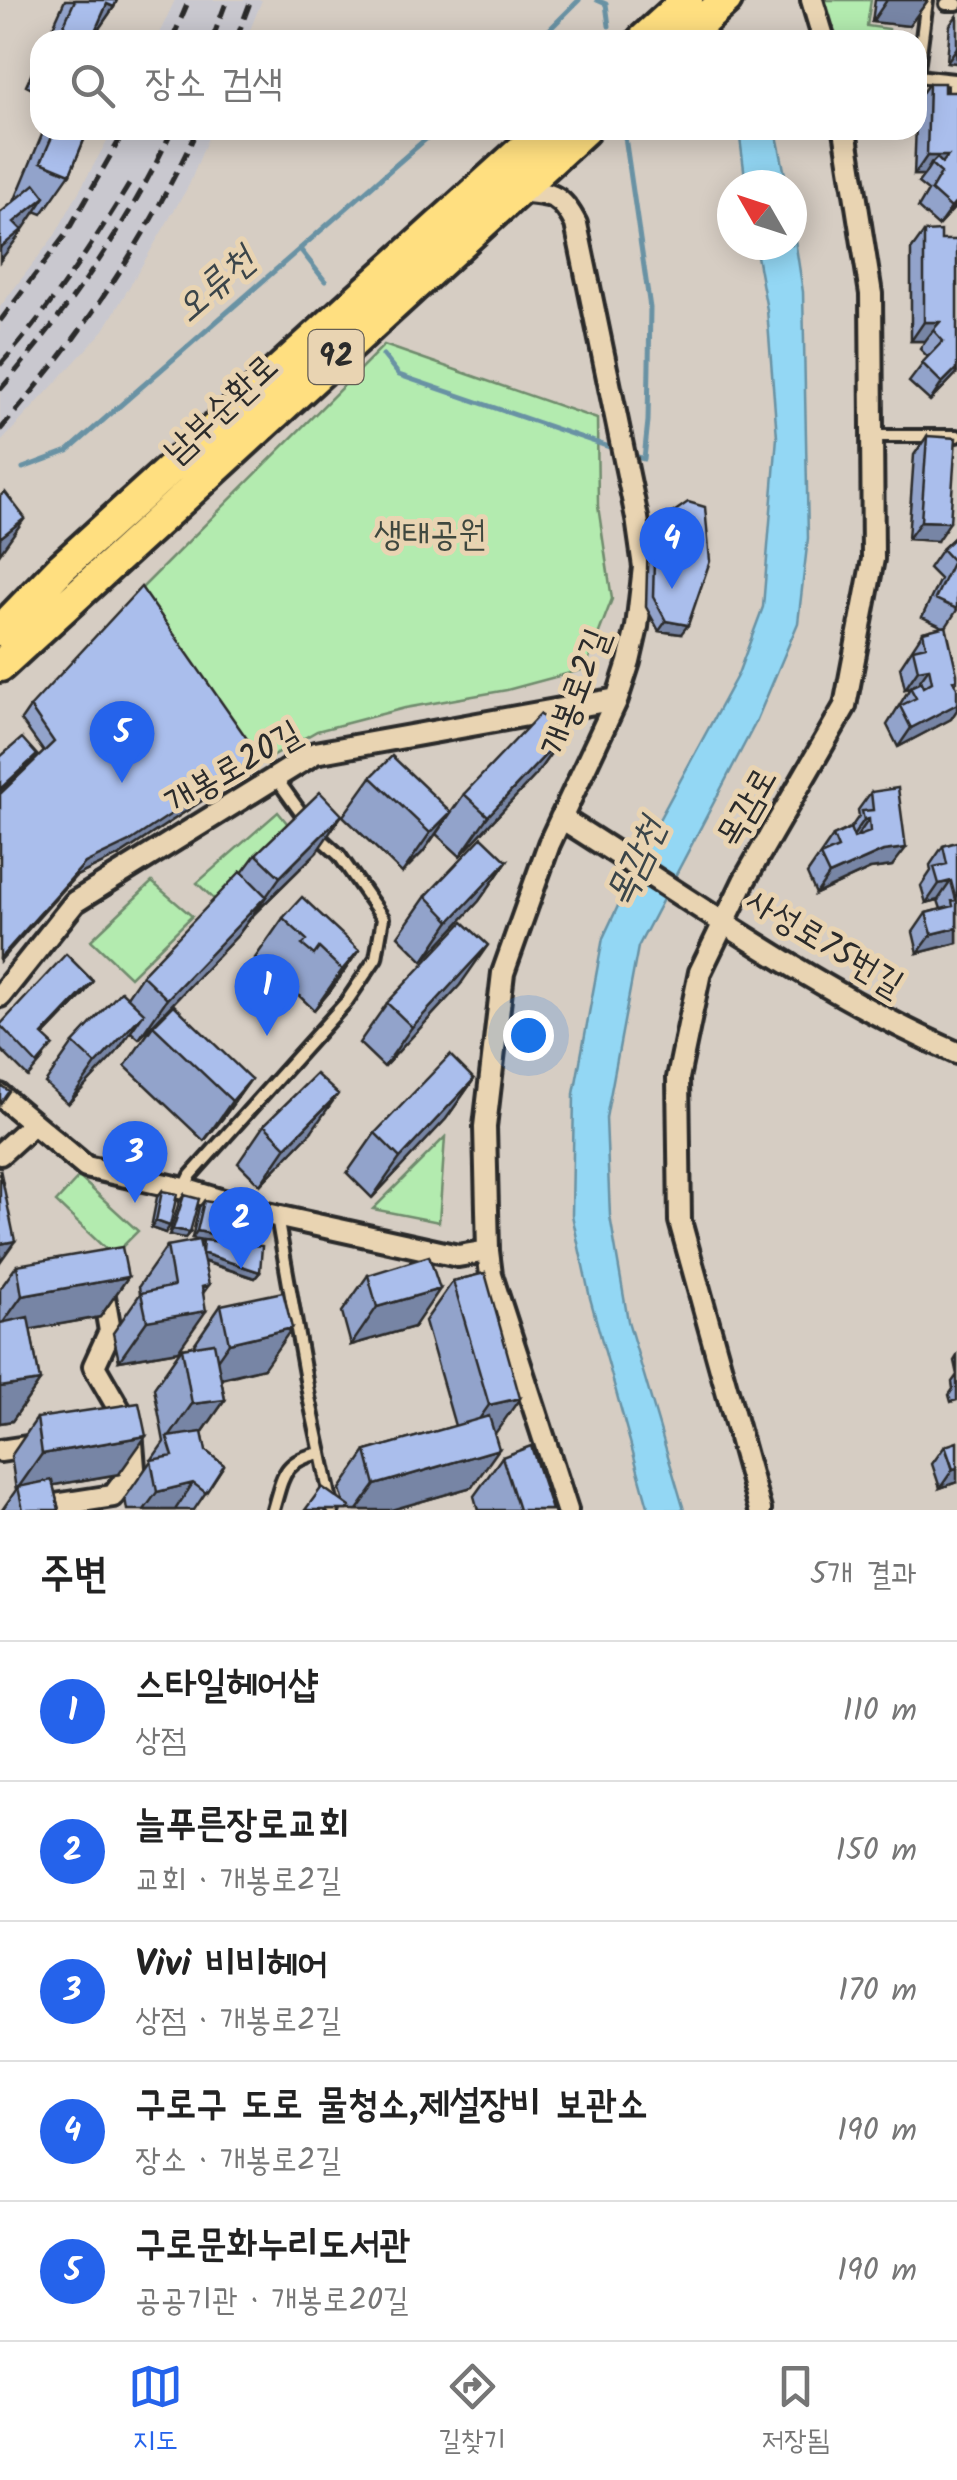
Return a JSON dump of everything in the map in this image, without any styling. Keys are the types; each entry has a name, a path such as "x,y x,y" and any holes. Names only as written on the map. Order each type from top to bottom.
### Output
{"main road":[{"path":"679,19 726,0"},
{"name":"남부순환로","path":"0,631 60,568 533,140"},
{"name":"남부순환로","path":"0,666 573,140"},
{"path":"0,615 60,568"},
{"path":"0,688 87,585"}],"street":[{"path":"812,0 821,30"},
{"name":"목감로","path":"760,1510 680,1221 678,1078 700,972 717,917 744,881 845,706 873,559 871,294 847,140"},
{"name":"개봉로2길","path":"517,191 556,196 576,224 644,567 637,626 617,699 561,818 502,973 485,1127 491,1275 567,1510"},
{"name":"개봉로20길","path":"0,996 75,902 315,754 617,699"},
{"name":"사성로75번길","path":"561,818 803,974 898,1027 957,1053"},
{"path":"0,1095 86,1168 458,1256 488,1251"},
{"path":"0,1154 34,1124"},
{"path":"23,1510 113,1496 134,1468 94,1366 110,1330 102,1279 84,1282"},
{"path":"0,1452 56,1442"}],"lane":[{"path":"923,30 927,0"},
{"path":"927,77 954,80 954,98"},
{"path":"872,436 957,436"},
{"path":"184,1189 190,1174 347,1000 376,958 383,918 339,855 316,834 276,778"},
{"path":"276,1216 334,1510"},
{"path":"274,1510 284,1471 302,1457 321,1453"}],"shaded area":[{"path":"175,0 262,0 250,30 161,30"},
{"path":"107,140 207,140 189,185 104,330 0,443 0,307 55,235"}],"green space":[{"path":"822,0 871,0 867,26 889,29 889,30 829,30"},
{"name":"생태공원","path":"384,345 597,419 598,506 612,599 585,669 317,731 257,765 137,593"},
{"path":"278,812 291,828 216,901 197,883"},
{"path":"152,882 192,916 130,977 91,940"},
{"path":"445,1137 439,1222 373,1209"},
{"path":"79,1177 138,1231 113,1256 56,1202"}],"water":[{"path":"740,140 778,140 784,170 744,170"},
{"name":"목감천","path":"758,260 798,260 803,292 808,538 798,623 756,722 638,947 606,1118 610,1216 628,1321 684,1510 649,1510 590,1298 572,1215 574,1094 603,938 655,827 738,674 763,607 777,437 767,310"}],"building":[{"path":"75,0 117,0 114,7 107,4 95,30 62,30"},
{"path":"929,83 944,83 944,92 957,92 957,201 951,208 931,190 941,173 931,164 937,158 942,163 948,156 927,156"},
{"path":"51,140 84,140 70,174 41,162"},
{"path":"35,184 45,197 14,222 22,230 0,248 0,213"},
{"path":"941,231 941,240 957,240 957,368 942,383 922,363 943,341 933,330 940,322 924,322 924,232"},
{"path":"927,436 956,438 950,522 921,521"},
{"path":"5,492 25,518 0,538 0,496"},
{"path":"688,502 705,507 710,561 688,625 666,621 653,597 655,525"},
{"path":"957,535 957,609 935,599 953,561 942,549"},
{"path":"141,587 259,756 129,842 85,863 0,958 0,794 54,742 30,707"},
{"path":"946,626 957,674 953,680 957,704 911,728 900,706 916,698 910,687 932,682 929,668 918,670 913,649 926,646 923,632"},
{"path":"540,714 563,736 488,816 464,794"},
{"path":"22,738 37,755 0,789 0,757"},
{"path":"392,756 451,812 430,833 371,777"},
{"path":"898,788 906,848 883,851 829,875 820,856 838,848 833,836 850,828 854,838 870,832 869,819 864,820 862,811 873,810 871,792"},
{"path":"320,792 342,815 280,877 256,854"},
{"path":"482,837 507,861 450,921 426,896"},
{"path":"957,842 957,928 932,934 926,913 953,906 952,901 956,900 951,881 939,884 934,867 947,864 943,846"},
{"path":"241,871 266,896 167,999 142,975"},
{"path":"302,897 359,950 342,970 319,948 314,955 302,945 307,940 283,918"},
{"path":"463,922 488,945 412,1027 387,1003"},
{"path":"66,954 93,981 42,1035 53,1045 37,1064 0,1025"},
{"path":"121,991 144,1013 96,1064 73,1043"},
{"path":"174,1005 251,1079 232,1101 153,1026"},
{"path":"450,1055 474,1079 400,1158 375,1133"},
{"path":"316,1074 338,1094 286,1147 264,1125"},
{"path":"0,1085 9,1091 0,1104"},
{"path":"0,1169 15,1241 0,1244"},
{"path":"162,1191 177,1194 170,1226 156,1221"},
{"path":"184,1195 199,1199 190,1232 173,1229"},
{"path":"204,1201 223,1204 218,1235 197,1231"},
{"path":"236,1211 248,1212 261,1222 261,1238 232,1231"},
{"path":"199,1240 209,1285 202,1287 206,1311 147,1321 141,1293 174,1286 167,1246"},
{"path":"203,1240 262,1246 260,1272 202,1253"},
{"path":"122,1247 128,1277 22,1296 17,1265"},
{"path":"429,1256 440,1289 377,1307 368,1275"},
{"path":"485,1273 520,1398 489,1405 453,1281"},
{"path":"283,1292 292,1328 229,1343 221,1305"},
{"path":"28,1317 40,1381 0,1387 0,1323"},
{"path":"214,1343 225,1400 192,1404 182,1348"},
{"path":"139,1403 146,1436 42,1454 37,1418"},
{"path":"489,1416 499,1449 375,1485 366,1451"},
{"path":"202,1432 206,1451 224,1465 206,1493 193,1483 157,1492 151,1460 173,1456 167,1437"},
{"path":"957,1442 957,1468 953,1469 945,1446"},
{"path":"531,1446 552,1510 519,1510 502,1457"},
{"path":"52,1480 59,1510 23,1510 18,1487"},
{"path":"322,1487 350,1507 305,1510"}],"waterway":[{"name":"오류천","path":"549,30 579,0"},
{"path":"597,0 606,4 609,26"},
{"name":"오류천","path":"23,468 68,451 425,140"},
{"path":"625,140 650,308 644,459 628,454"},
{"path":"300,249 325,281"},
{"path":"383,355 399,375 618,450"}],"railway":[{"path":"176,30 189,0"},
{"path":"216,30 227,0"},
{"path":"240,30 251,0"},
{"path":"0,321 66,234 119,140"},
{"path":"0,390 95,266 167,140"},
{"path":"0,430 109,288 192,140"},
{"path":"0,365 69,277 130,183"}],"place":[{"name":"구로구 도로 물청소,제설장비 보관소","path":"672,589"},
{"name":"구로문화누리도서관","path":"122,783"},
{"name":"스타일헤어샵","path":"267,1036"},
{"name":"Vivi 비비헤어","path":"135,1203"},
{"name":"늘푸른장로교회","path":"241,1269"}]}
